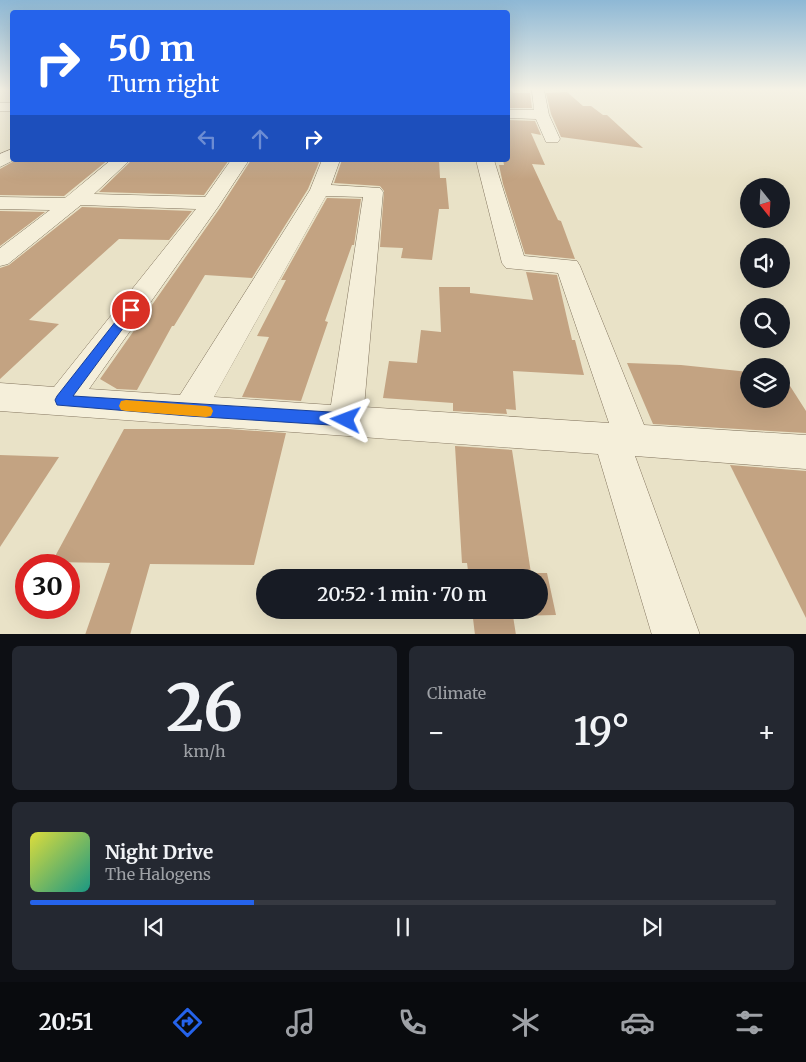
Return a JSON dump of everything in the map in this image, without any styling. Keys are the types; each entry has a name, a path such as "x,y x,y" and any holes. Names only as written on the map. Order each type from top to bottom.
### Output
{"street":[{"path":"544,120 552,139"},
{"path":"0,259 73,202 118,162"},
{"path":"62,400 211,203 239,162"},
{"path":"189,410 320,190 330,162"},
{"path":"486,162 514,263 568,266 621,439 676,634"},
{"path":"320,190 373,192 346,420"},
{"path":"0,203 211,203"},
{"path":"0,397 806,452"}],"building":[{"path":"510,120 535,121 541,135 531,133 545,165 532,164 558,220 561,221 575,259 525,254 503,184 499,165 504,165 503,162 510,162"},
{"path":"553,120 612,120 643,148 561,137"},
{"path":"12,162 106,162 64,196 0,195 0,169"},
{"path":"130,162 228,162 204,195 99,192"},
{"path":"250,162 319,162 308,189 252,278 205,275 174,326 172,326 137,390 117,389 100,379 220,208"},
{"path":"341,162 439,162 440,178 446,178 449,209 439,209 432,260 401,258 403,248 380,247 384,191 380,186 334,183"},
{"path":"327,198 361,199 354,245 352,245 325,321 328,322 301,401 242,397 269,337 257,336 286,280 281,280"},
{"path":"82,207 192,211 169,240 119,239 29,320 59,324 0,379 0,268 9,265"},
{"path":"0,211 45,212 0,246"},
{"path":"526,272 557,275 572,340 575,340 584,375 513,371 516,410 506,409 507,414 453,411 453,403 383,398 389,361 417,363 421,330 441,332 439,287 470,287 470,293 533,300"},
{"path":"627,363 681,365 740,371 740,408 790,408 790,386 806,411 806,433 653,424"},
{"path":"124,429 228,429 286,433 254,565 150,564 130,634 85,634 110,563 80,562 80,554 56,554"},
{"path":"455,446 512,450 530,569 468,569 467,563 462,563"},
{"path":"0,455 59,457 0,547"},
{"path":"730,465 806,471 806,618"},
{"path":"548,578 556,615 548,615"},
{"path":"473,619 513,619 516,634 475,634"}],"slow traffic":[{"path":"126,406 206,411"}],"route":[{"path":"131,310 62,400 346,420"}]}
